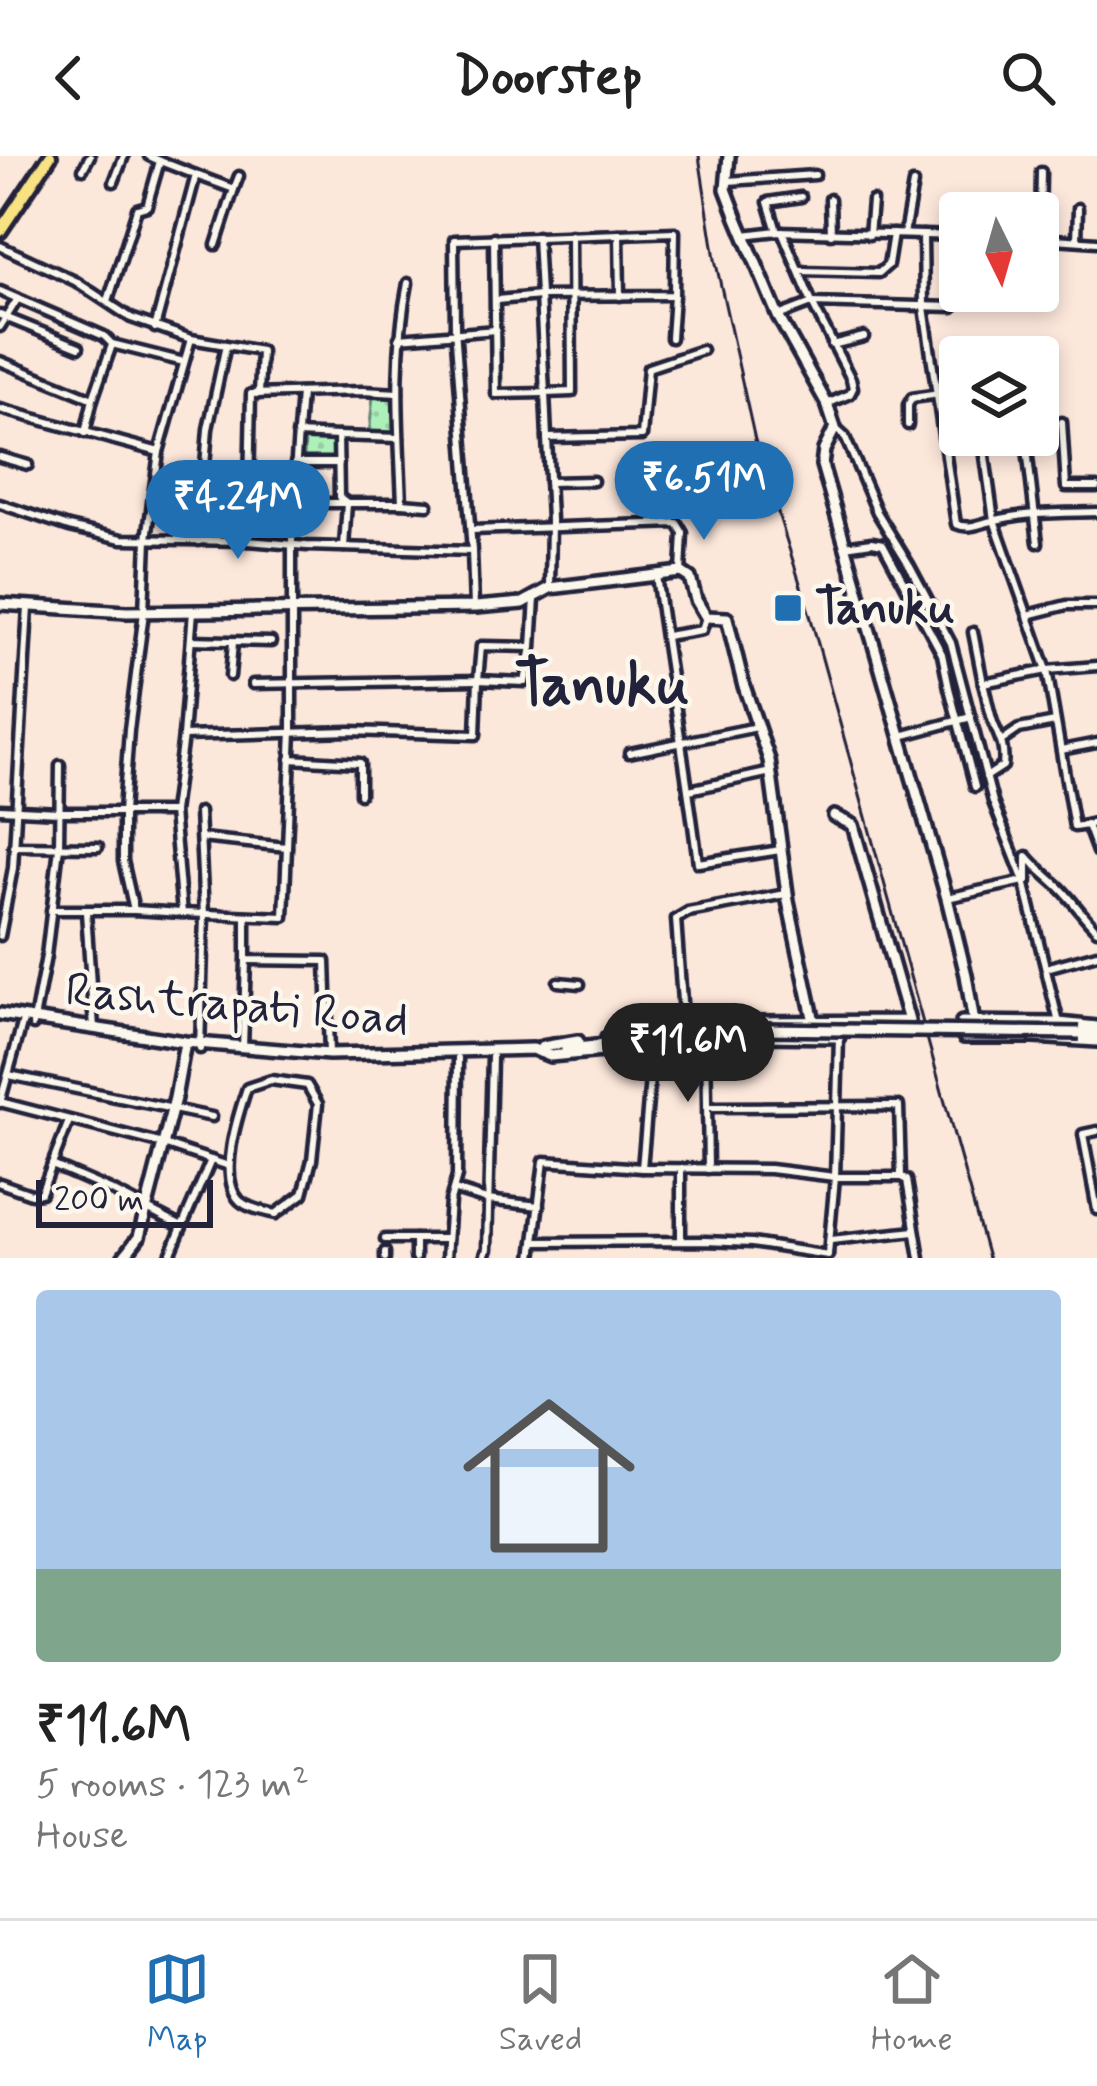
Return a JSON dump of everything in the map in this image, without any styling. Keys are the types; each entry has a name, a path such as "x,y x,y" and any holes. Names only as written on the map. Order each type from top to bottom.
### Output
{"main road":[{"path":"0,230 50,156"}],"street":[{"path":"83,169 90,156"},
{"path":"114,182 124,156"},
{"path":"149,156 234,189"},
{"path":"729,156 726,189 778,316 844,437 877,512 951,644 986,776 1028,893 1059,1023"},
{"path":"107,301 137,209 147,206 160,161"},
{"path":"1040,192 1041,172"},
{"path":"155,328 196,175"},
{"path":"727,181 814,175"},
{"path":"217,245 238,176"},
{"path":"904,233 913,184"},
{"path":"801,197 768,202 851,379 850,394 827,404"},
{"path":"830,199 831,234"},
{"path":"868,235 872,201"},
{"path":"1077,240 1078,208"},
{"path":"744,235 780,231 939,236"},
{"path":"474,607 455,334 454,240 675,232 671,338"},
{"path":"619,233 620,296"},
{"path":"800,272 880,273 888,265 893,234"},
{"path":"494,237 496,394 544,393 572,392 572,235"},
{"path":"537,236 550,588"},
{"path":"923,236 923,307 956,524 966,528 1034,514 1097,512"},
{"path":"1059,239 1097,242"},
{"path":"0,246 75,280 131,318 155,328 262,351 259,394"},
{"path":"402,503 399,338 408,283"},
{"path":"0,291 104,336 112,344 184,362"},
{"path":"496,300 674,295"},
{"path":"0,327 17,300"},
{"path":"778,316 812,303 939,307"},
{"path":"3,316 79,347"},
{"path":"399,338 496,330"},
{"path":"832,345 864,338"},
{"path":"134,910 124,861 123,812 147,539 159,452 191,339"},
{"path":"85,433 112,344"},
{"path":"199,541 208,429 226,345"},
{"path":"547,438 642,436 649,368 702,350"},
{"path":"0,361 93,399"},
{"path":"52,910 284,917 293,684 292,503 301,393"},
{"path":"248,541 251,394 398,393"},
{"path":"908,425 911,398 939,394"},
{"path":"0,410 159,452"},
{"path":"1062,422 1066,487 1097,488"},
{"path":"835,428 821,465 967,975 964,1037 1097,1034"},
{"path":"297,434 399,438"},
{"path":"338,436 339,497 347,502"},
{"path":"985,456 994,520 1047,670 1074,827 1097,822"},
{"path":"1028,456 1038,543"},
{"path":"0,457 28,465"},
{"path":"295,463 339,463"},
{"path":"549,482 593,482"},
{"path":"344,548 347,502"},
{"path":"292,503 428,505"},
{"path":"0,504 122,539 472,551"},
{"path":"471,530 677,523 682,533 681,572"},
{"path":"845,545 883,544 942,654 975,787"},
{"path":"0,604 144,612 474,607 523,603 550,588 681,572 690,578 706,617 702,629 664,636"},
{"path":"656,575 698,863 780,850"},
{"path":"253,684 525,682 535,598"},
{"path":"1028,615 1066,605 1097,605"},
{"path":"0,936 10,894 28,607"},
{"path":"182,913 173,812 193,611"},
{"path":"706,617 727,618 771,772 787,894 814,1022"},
{"path":"973,632 995,727 1003,740 1004,766 986,776"},
{"path":"191,640 271,642"},
{"path":"230,676 233,643"},
{"path":"183,736 292,731 476,735 481,646 532,647"},
{"path":"983,683 1047,670 1097,667"},
{"path":"901,736 971,717"},
{"path":"1003,740 1019,729 1056,722"},
{"path":"629,753 758,727"},
{"path":"1061,750 1097,743"},
{"path":"290,759 360,763 360,794"},
{"path":"60,765 52,910 29,1021 0,1102 229,1166"},
{"path":"689,790 771,772"},
{"path":"0,809 173,812"},
{"path":"199,812 204,915 200,1046"},
{"path":"540,1052 556,1044 740,1022 909,1021 853,825 834,816"},
{"path":"1087,825 1097,852"},
{"path":"201,838 287,848"},
{"path":"14,846 98,848"},
{"path":"1028,893 1027,856 1097,930"},
{"path":"947,898 1024,881"},
{"path":"684,1030 676,919 688,912 787,894"},
{"path":"86,910 94,1028"},
{"path":"243,1047 246,917"},
{"path":"1046,968 1097,954"},
{"path":"246,961 326,961 329,1054"},
{"path":"558,982 580,984"},
{"name":"Rashtrapati Road","path":"0,1017 334,1060 535,1055 706,1039"},
{"name":"Rashtrapati Road","path":"29,1021 184,1048 329,1054 540,1052"},
{"path":"1032,1022 1034,1037"},
{"path":"968,1023 1059,1023 1097,1034"},
{"path":"706,1039 765,1029 1097,1034"},
{"path":"534,1242 752,1243 828,1256 836,1177 839,1036 706,1039"},
{"path":"706,1039 708,1168"},
{"path":"642,1168 653,1044"},
{"path":"122,1258 140,1237 184,1048"},
{"path":"484,1258 492,1057"},
{"path":"446,1258 455,1190 458,1058"},
{"path":"9,1075 212,1117"},
{"path":"272,1080 307,1085 318,1104 303,1194 276,1214 244,1205 233,1191 229,1166 247,1088 272,1080"},
{"path":"709,1107 899,1106 901,1178"},
{"path":"0,1183 40,1193 69,1120"},
{"path":"1097,1131 1082,1134 1097,1210"},
{"path":"169,1258 212,1160"},
{"path":"532,1258 544,1161 901,1178 907,1180 920,1258"},
{"path":"52,1165 182,1227"},
{"path":"681,1169 681,1241"},
{"path":"455,1190 487,1200 540,1206"},
{"path":"831,1240 914,1231"},
{"path":"385,1239 446,1239"},
{"path":"415,1239 415,1258"},
{"path":"700,1242 700,1258"}],"green space":[{"path":"373,396 395,397 396,435 369,435"},
{"path":"305,439 335,441 335,458 304,458"}],"railway":[{"path":"699,156 715,259 755,440 810,615 988,1258"}],"place":[{"name":"Tanuku","path":"788,608"}],"district":[{"name":"Tanuku","path":"602,686"}]}
